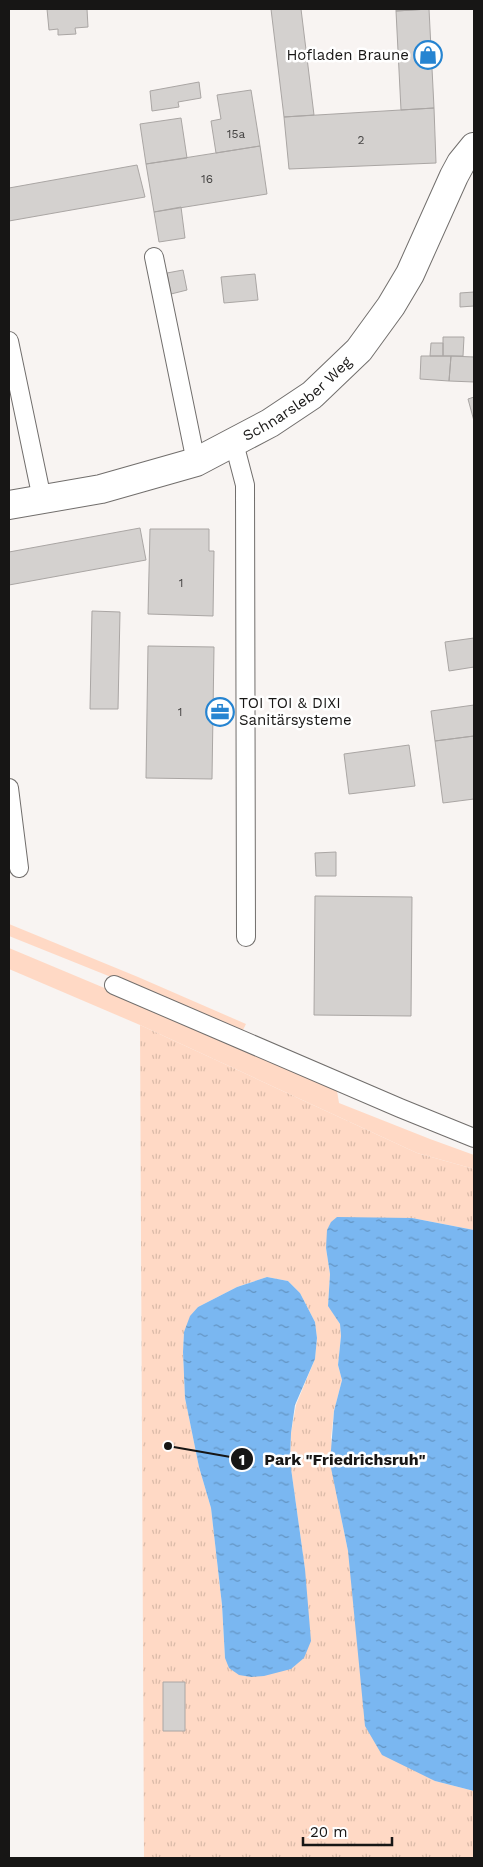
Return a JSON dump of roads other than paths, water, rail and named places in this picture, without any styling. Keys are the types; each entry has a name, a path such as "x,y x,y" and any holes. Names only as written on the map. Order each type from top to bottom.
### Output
{"street":[{"name":"Schnarsleber Weg","path":"9,505 102,489 196,462 234,443 312,395 342,368 370,337 391,306 410,274 454,176 461,163 474,147"}],"lane":[{"path":"154,257 196,462"},
{"path":"9,341 42,499"},
{"path":"234,443 245,485 246,937"},
{"path":"9,788 20,868"},
{"path":"114,985 474,1138"}],"water":[{"path":"337,1217 412,1218 474,1230 474,1791 435,1781 382,1755 365,1726 348,1551 330,1463 334,1411 342,1380 338,1365 341,1336 340,1324 328,1306 330,1274 326,1248 327,1230 331,1222"},
{"path":"267,1277 288,1281 300,1293 315,1322 317,1338 315,1359 295,1405 290,1461 305,1569 311,1641 304,1658 291,1669 264,1676 251,1677 239,1675 229,1668 225,1658 222,1605 211,1508 199,1467 185,1398 183,1352 184,1332 190,1316 198,1307 237,1287"}],"place":[{"name":"Hofladen Braune","path":"428,55"},
{"name":"TOI TOI & DIXI Sanitärsysteme","path":"220,712"},
{"name":"Park \"Friedrichsruh\"","path":"168,1446"}]}
